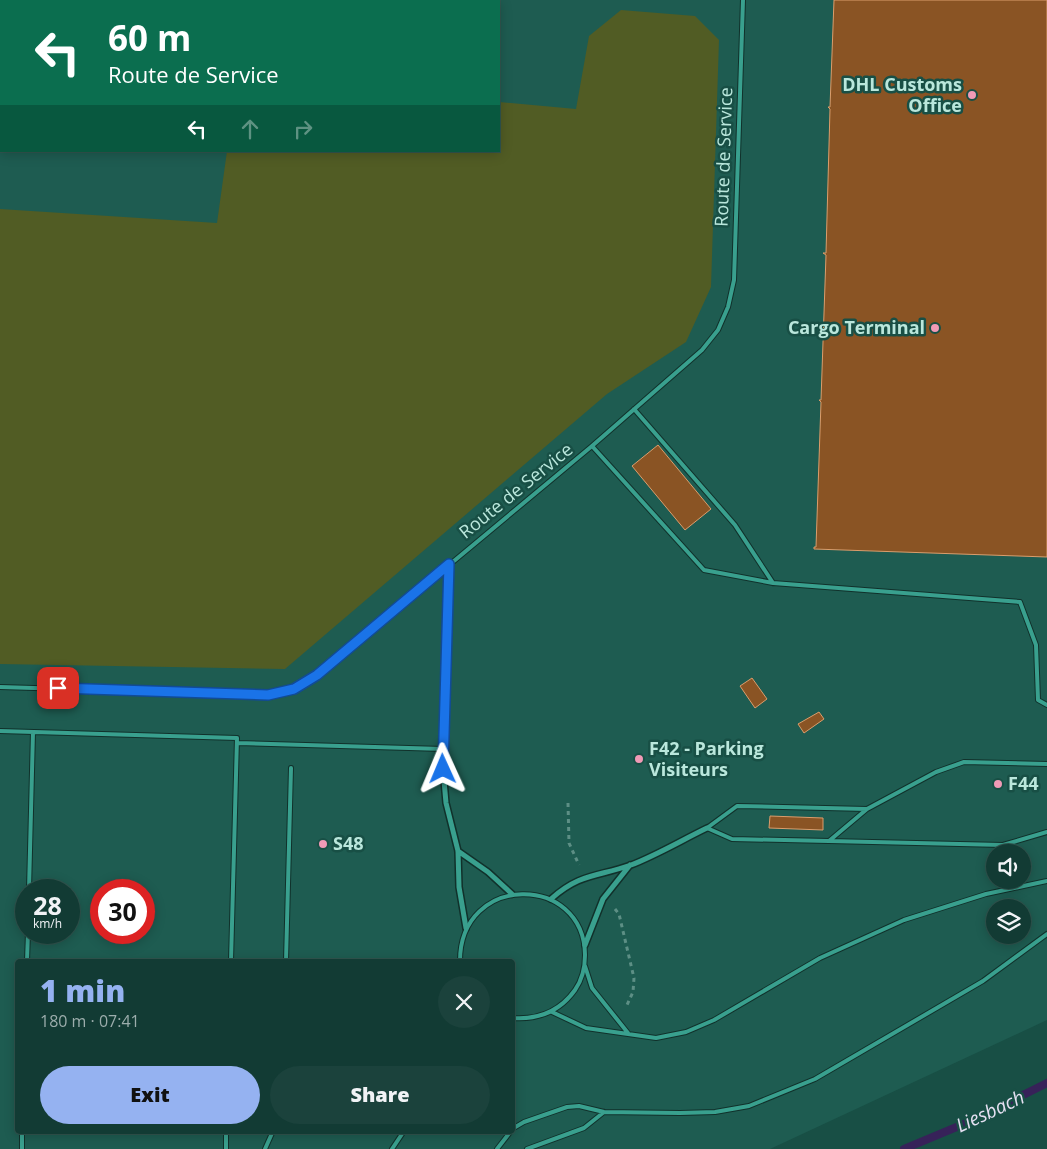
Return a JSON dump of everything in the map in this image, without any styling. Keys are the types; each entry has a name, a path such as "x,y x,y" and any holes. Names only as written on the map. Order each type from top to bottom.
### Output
{"street":[{"path":"449,564 443,749 446,803 458,851 459,887 466,928"},
{"path":"551,900 562,889 585,877 630,865 707,828"},
{"path":"458,851 488,872 512,894"},
{"path":"585,945 603,899 630,865"}],"lane":[{"name":"Route de Service","path":"0,687 268,695 294,689 317,675 592,446 702,350 718,330 728,307 734,280 743,0"},
{"path":"634,409 735,525 773,583"},
{"path":"592,446 704,570 773,583 1020,602 1036,645 1038,700 1047,705"},
{"path":"0,731 237,738 231,959"},
{"path":"29,879 33,732"},
{"path":"237,743 443,749"},
{"path":"829,841 866,809 936,772 964,762 1047,764"},
{"path":"286,959 291,768"},
{"path":"866,809 737,806 707,828 732,839 1003,845 1047,832"},
{"path":"552,1012 586,1028 656,1038 686,1032 714,1020 820,958 904,920 986,894 1047,881"},
{"path":"460,959 460,947 466,928 477,912 493,900 512,894 532,894 551,900 567,911 578,927 585,945 585,965 592,988 628,1033"},
{"path":"515,1128 524,1122 567,1107 579,1106 604,1112 715,1112 749,1106 815,1079 983,980 1047,934"},
{"path":"27,959 28,944"},
{"path":"515,1019 533,1018 552,1012 568,1000 579,984 585,965"},
{"path":"527,1149 584,1128 604,1112"},
{"path":"22,1134 22,1149"},
{"path":"226,1134 226,1149"},
{"path":"265,1149 272,1134"},
{"path":"392,1149 402,1134"},
{"path":"497,1149 509,1134"}],"path":[{"path":"568,803 569,843 585,877"},
{"path":"603,899 619,914 634,978 633,992 626,1006"}],"shaded area":[{"path":"500,0 1047,0 1047,1020 770,1149 0,1149 0,152 500,152"},
{"path":"621,10 695,16 719,40 711,287 686,342 607,394 285,669 0,664 0,209 217,223 227,152 500,152 500,102 576,109 589,36"}],"building":[{"name":"Cargo Terminal","path":"834,0 1047,0 1047,557 814,549 816,547 821,402 819,400 821,400 826,255 823,253 826,253 830,109 828,107 830,107"},
{"path":"658,445 711,509 685,530 632,466"},
{"path":"752,678 767,699 755,708 740,686"},
{"path":"819,712 824,719 804,733 798,724"},
{"path":"770,816 823,818 823,830 769,828"}],"waterway":[{"name":"Liesbach","path":"904,1149 971,1121 1047,1083"}],"place":[{"name":"DHL Customs Office","path":"972,95"},
{"name":"Cargo Terminal","path":"935,328"},
{"name":"F42 - Parking Visiteurs","path":"639,759"},
{"name":"F44","path":"998,784"},
{"name":"S48","path":"323,844"}],"route":[{"path":"58,688 268,695 294,689 317,675 449,564 443,769"}]}
